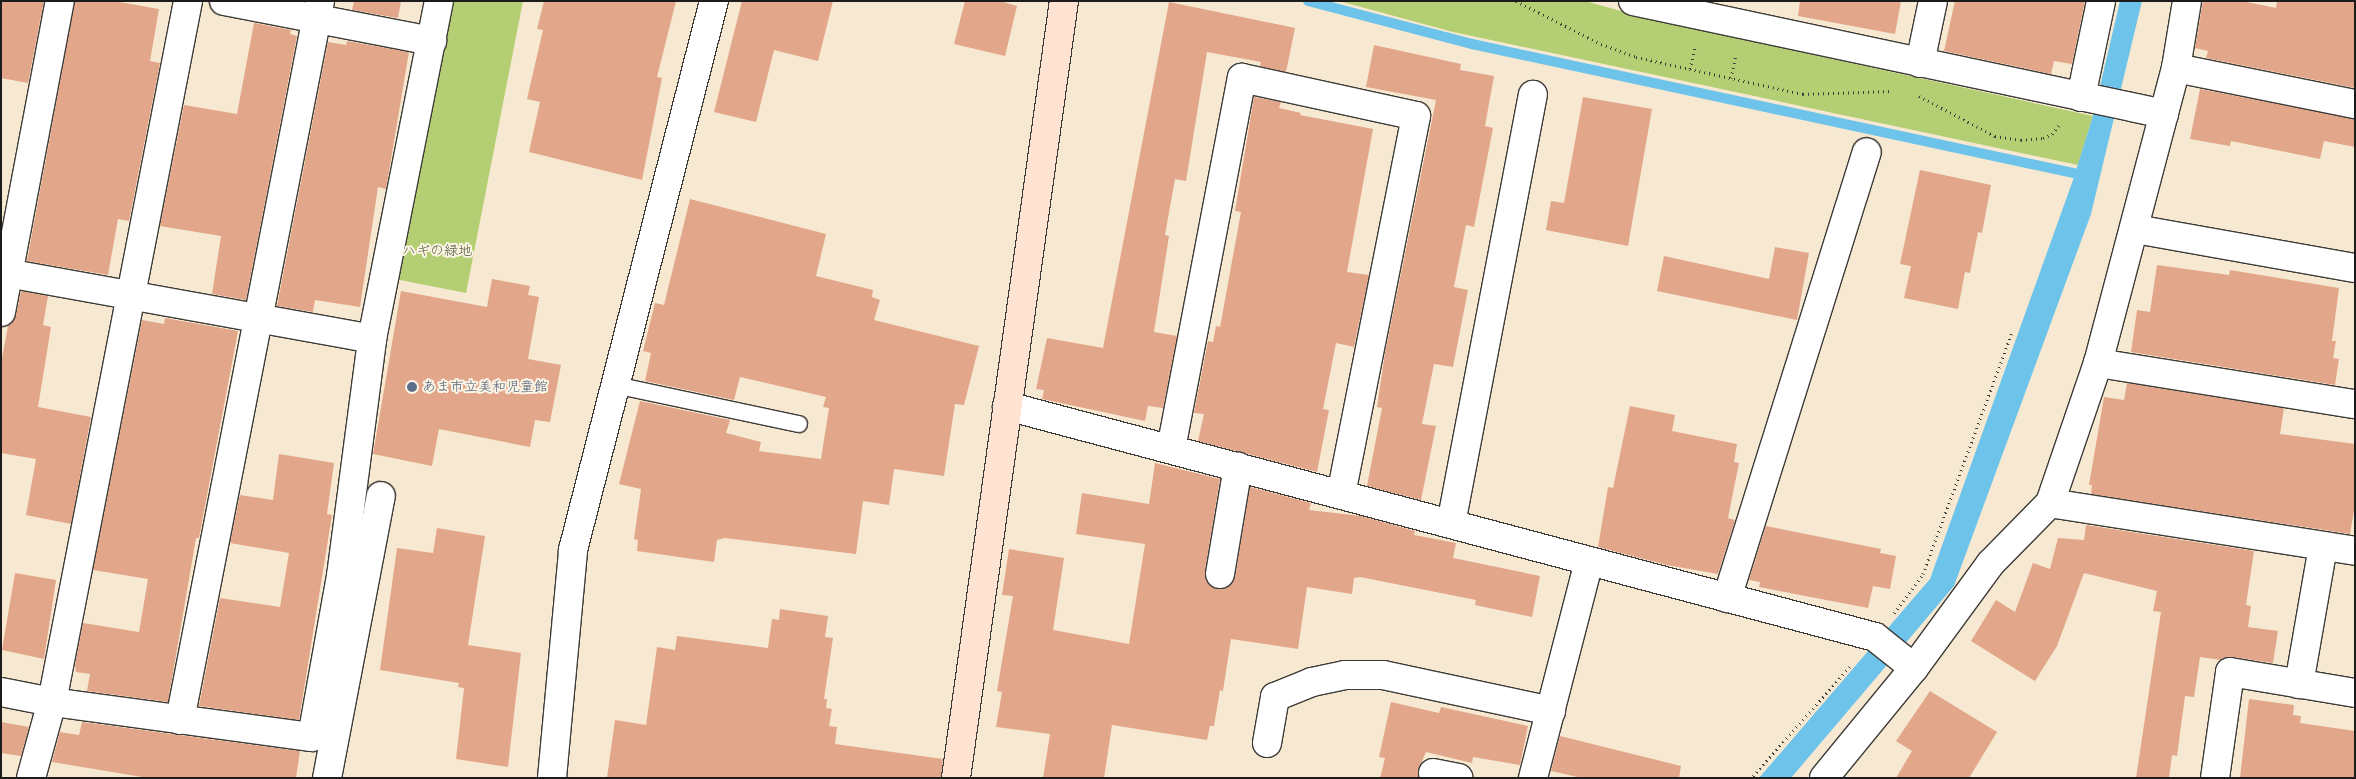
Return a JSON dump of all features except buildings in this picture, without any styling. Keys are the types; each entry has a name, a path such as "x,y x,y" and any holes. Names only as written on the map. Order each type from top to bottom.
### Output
{"street":[{"path":"1,312 5,272 60,1"},
{"path":"31,778 52,702 188,1"},
{"path":"224,1 318,10 432,41"},
{"path":"1,692 52,702 312,737 342,576 372,339 439,1"},
{"path":"552,778 573,550 714,1"},
{"path":"956,778 1064,1"},
{"path":"1634,1 2164,114"},
{"path":"1920,63 1934,1"},
{"path":"2083,97 2101,1"},
{"path":"1824,778 1908,663 1990,564 2050,503 2098,363 2135,228 2176,68 2187,1"},
{"path":"180,720 318,10"},
{"path":"2176,68 2355,104"},
{"path":"1171,449 1242,78 1416,116 1340,494"},
{"path":"1451,524 1533,95"},
{"path":"1727,598 1867,152"},
{"path":"2135,228 2355,268"},
{"path":"5,272 372,339"},
{"path":"2098,363 2355,404"},
{"path":"1007,406 1875,637 1908,663"},
{"path":"1220,574 1238,467"},
{"path":"327,778 381,496"},
{"path":"2050,503 2355,551"},
{"path":"2299,684 2323,546"},
{"path":"1533,778 1589,561"},
{"path":"2215,778 2230,672 2355,693"},
{"path":"1267,743 1275,697 1312,682 1345,675 1383,675 1551,712"}],"lane":[{"path":"615,385 798,424"}],"path":[{"path":"1516,1 1601,44 1636,57 1803,94 1902,92"},
{"path":"1915,94 1995,136 2021,140 2052,134 2083,97"},
{"path":"1753,776 1875,637 1923,574 2012,332"}],"green space":[{"name":"ハギの緑地","path":"443,1 523,1 466,293 395,279"},
{"path":"1339,1 1585,1 1650,19 2093,116 2078,165 1453,32"}],"water":[{"path":"2120,1 2142,1 2091,214 1954,586 1791,778 1759,778 1930,579 2073,180 2093,116"}],"waterway":[{"path":"1308,1 1472,44 2087,176"}],"place":[{"name":"あま市立美和児童館","path":"412,387"}]}
